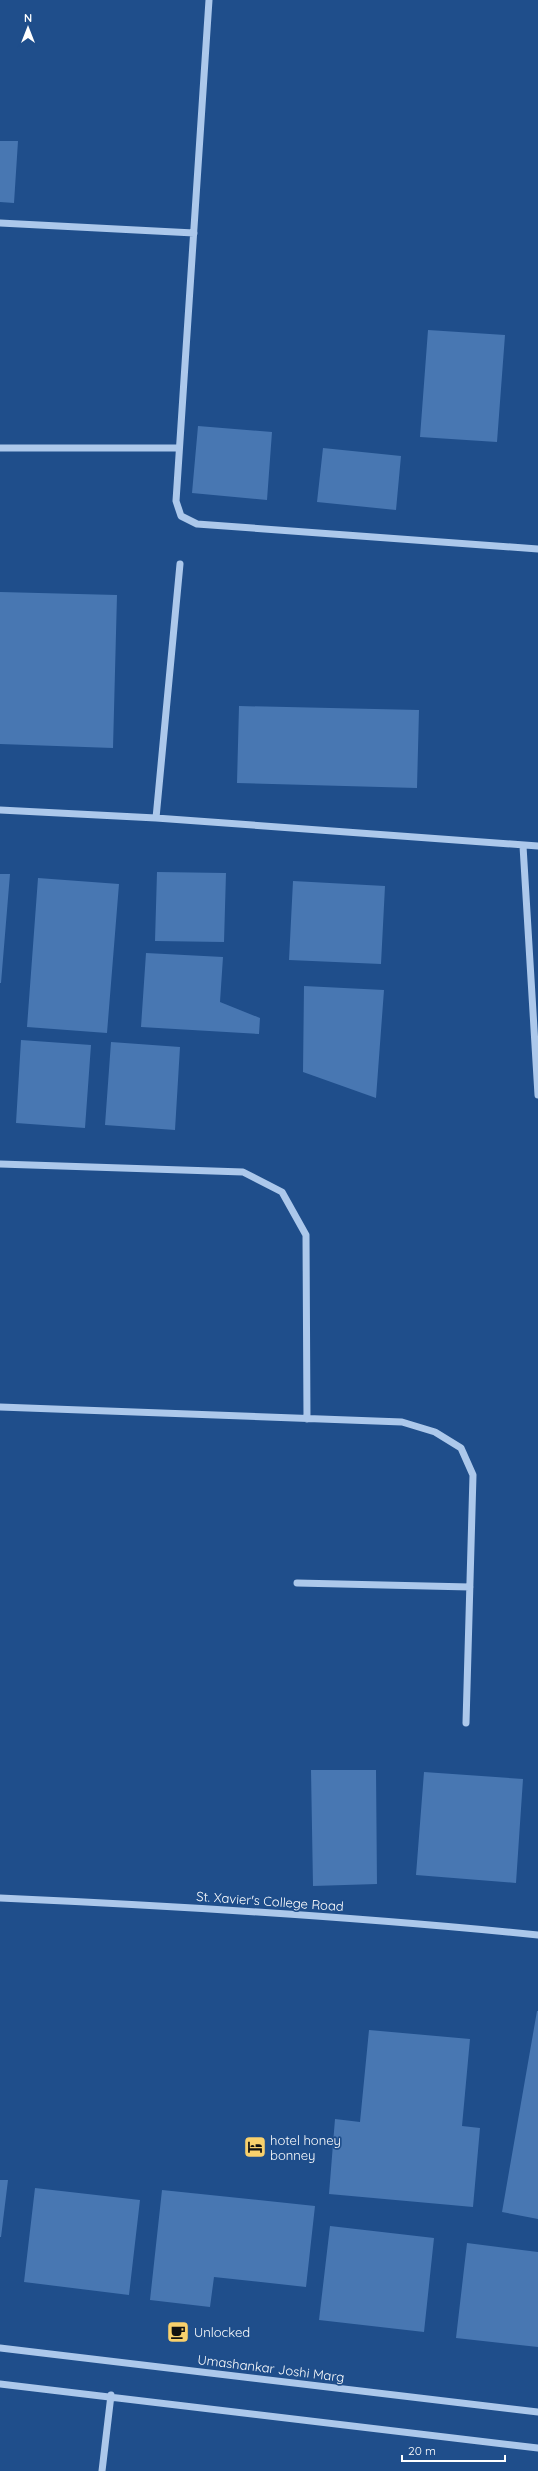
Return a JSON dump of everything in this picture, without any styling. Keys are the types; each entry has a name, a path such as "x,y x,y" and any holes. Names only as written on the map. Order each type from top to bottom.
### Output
{"street":[{"path":"209,0 176,501 181,516 197,524 538,549"},
{"path":"0,223 194,233"},
{"path":"0,448 179,448"},
{"path":"156,818 180,564"},
{"path":"0,810 156,818 538,846"},
{"path":"523,846 538,1095"},
{"path":"0,1164 243,1172 282,1192 306,1235 307,1419"},
{"path":"0,1407 402,1422 435,1432 461,1448 473,1475 466,1723"},
{"path":"297,1583 470,1587"},
{"name":"St. Xavier's College Road","path":"0,1898 224,1910 431,1924 538,1935"},
{"name":"Umashankar Joshi Marg","path":"0,2348 538,2412"},
{"path":"0,2384 111,2395 538,2448"},
{"path":"102,2471 111,2395"}],"building":[{"path":"0,141 18,141 14,203 0,202"},
{"path":"428,330 505,335 497,442 420,437"},
{"path":"198,426 272,432 267,500 192,493"},
{"path":"323,448 401,456 396,510 317,502"},
{"path":"0,592 117,595 113,748 0,744"},
{"path":"239,706 419,710 417,788 237,783"},
{"path":"157,872 226,873 224,942 155,941"},
{"path":"0,874 10,874 1,983 0,983"},
{"path":"38,878 119,884 107,1033 27,1027"},
{"path":"293,881 385,886 381,964 289,960"},
{"path":"146,953 223,957 220,1002 260,1018 259,1034 141,1027"},
{"path":"304,986 384,990 376,1098 303,1072"},
{"path":"21,1040 91,1045 85,1128 16,1123"},
{"path":"111,1042 180,1047 175,1130 105,1125"},
{"path":"311,1770 376,1770 377,1884 313,1886"},
{"path":"424,1772 523,1779 516,1883 416,1875"},
{"path":"538,2011 538,2219 502,2212"},
{"path":"369,2030 470,2039 462,2126 480,2128 473,2207 329,2194 335,2119 360,2122"},
{"path":"0,2180 8,2180 1,2237 0,2237"},
{"path":"35,2188 140,2200 129,2295 24,2282"},
{"path":"162,2190 315,2206 306,2287 214,2277 210,2307 150,2300"},
{"path":"330,2226 434,2238 424,2332 319,2320"},
{"path":"467,2243 538,2252 538,2347 456,2338"}],"place":[{"name":"hotel honey bonney","path":"255,2147"},
{"name":"Unlocked","path":"178,2332"}]}
